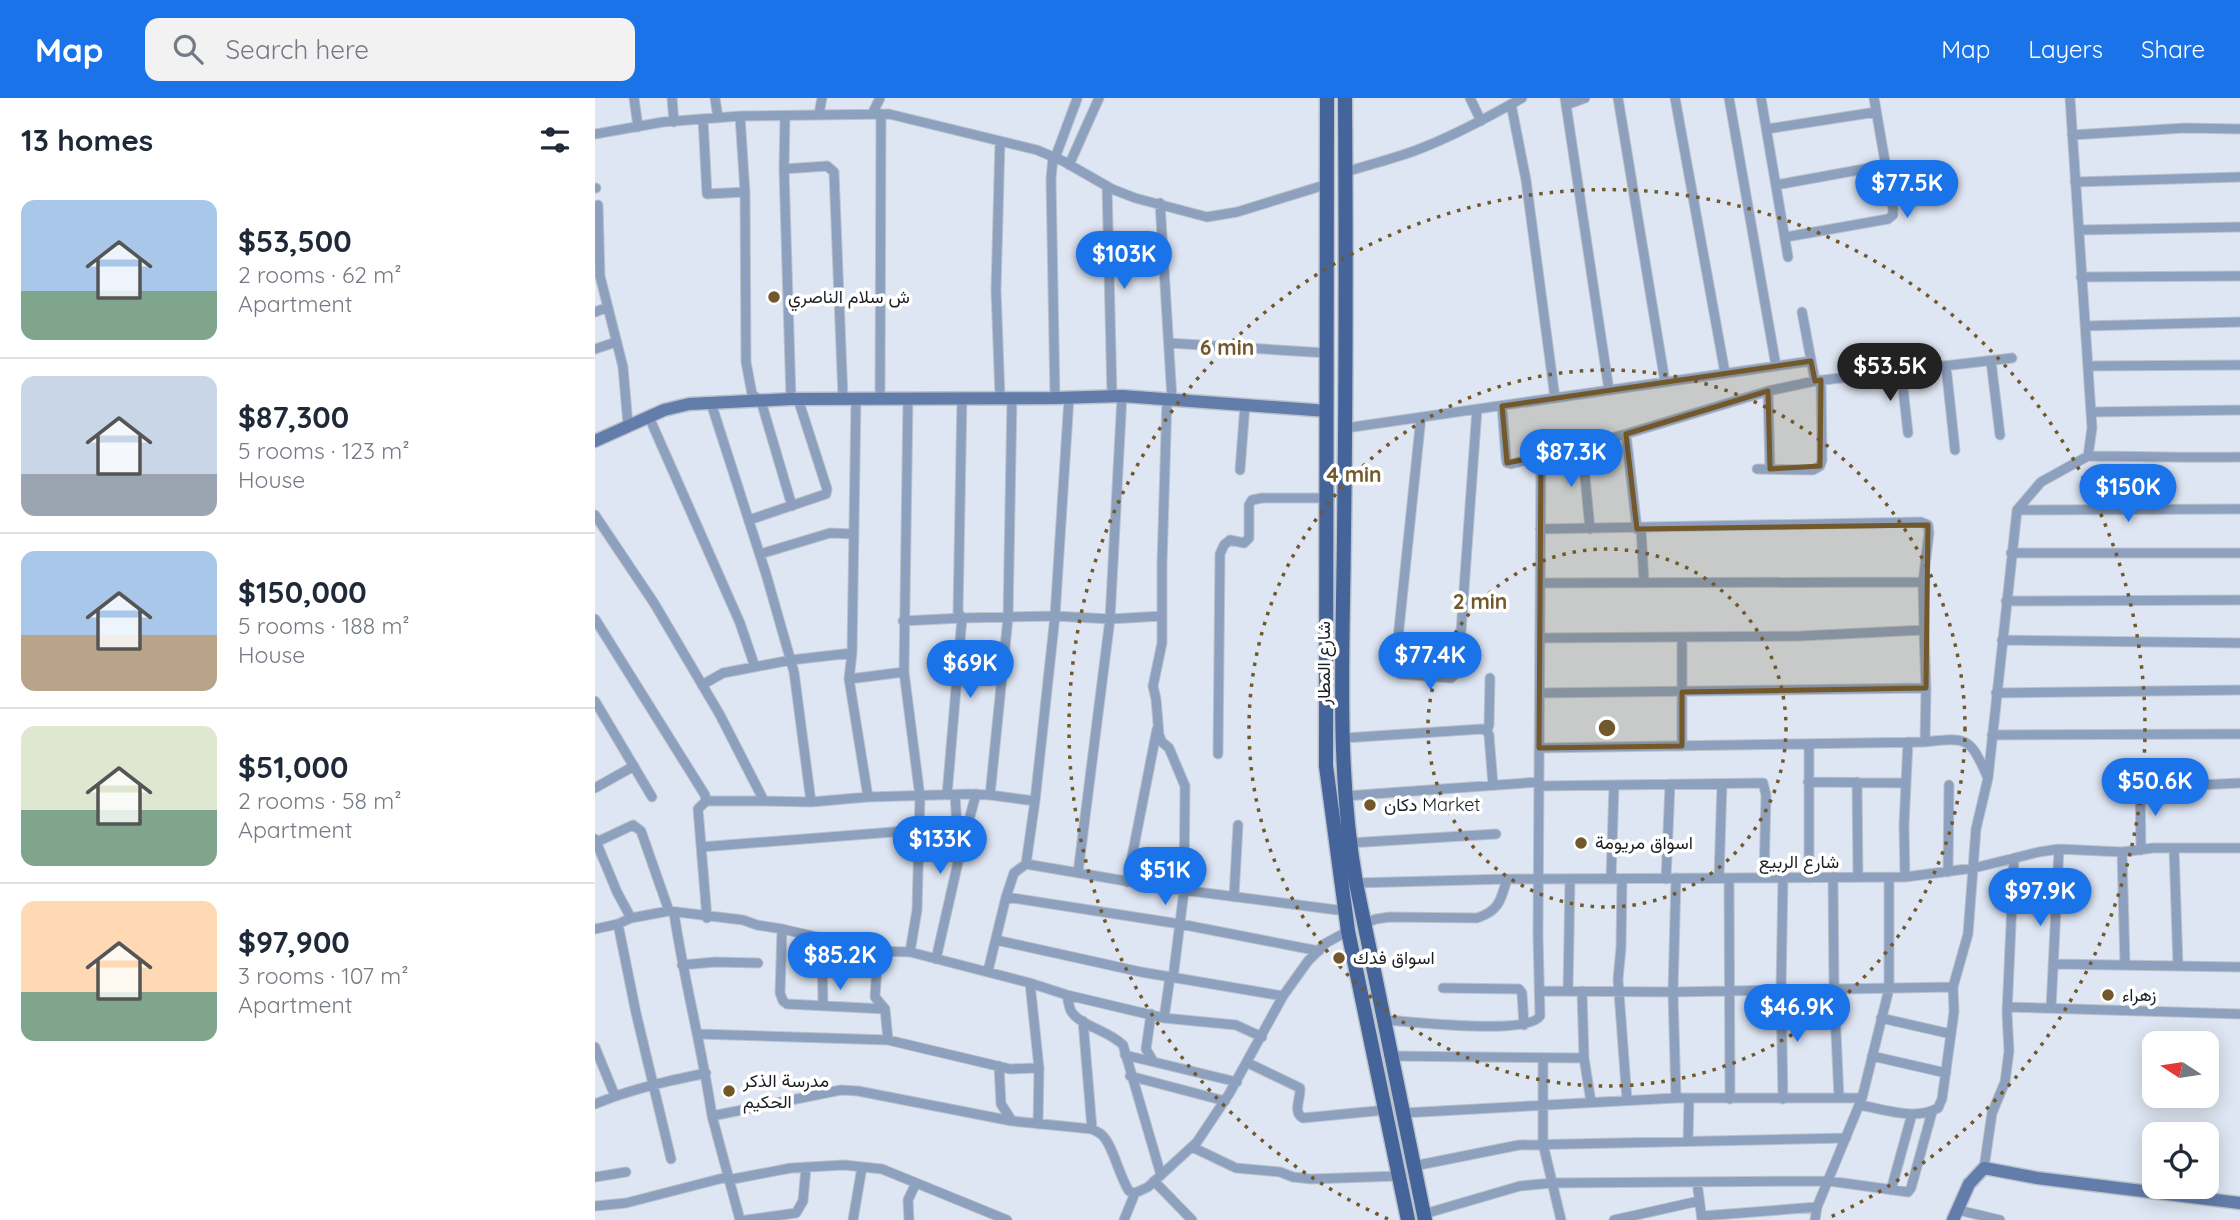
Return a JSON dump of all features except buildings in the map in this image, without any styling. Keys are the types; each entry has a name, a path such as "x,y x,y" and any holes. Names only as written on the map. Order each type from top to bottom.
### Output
{"main road":[{"name":"شارع المطار","path":"1328,98 1327,766 1348,931 1408,1220"},
{"name":"شارع المطار","path":"1345,98 1345,796 1349,844 1363,924 1424,1217"},
{"path":"1326,646 1334,649 1343,645"},
{"path":"1326,676 1335,673 1343,676"},
{"path":"1373,1050 1390,1052"},
{"path":"1379,1076 1387,1071 1394,1073"}],"street":[{"path":"634,98 638,127"},
{"path":"672,98 674,122"},
{"path":"715,98 718,118"},
{"path":"819,114 823,98"},
{"path":"880,98 877,114 880,398"},
{"path":"1069,165 1099,98"},
{"path":"1470,98 1481,121"},
{"path":"1346,172 1413,151 1481,121 1522,98"},
{"path":"1585,98 1565,102 1609,390"},
{"path":"1618,98 1665,382"},
{"path":"1675,98 1725,373"},
{"path":"1729,98 1776,366"},
{"path":"1761,98 1788,257"},
{"path":"1786,237 1888,219 1893,215 1874,98"},
{"path":"2070,98 2092,428 2088,456"},
{"path":"1027,864 1055,617 1062,398 1051,179 1054,157 1077,99"},
{"path":"1511,104 1526,180 1555,398"},
{"path":"1767,129 1876,112"},
{"path":"595,134 674,122 740,116 889,114 1037,149 1135,198 1207,217 1237,212 1328,184"},
{"path":"740,116 745,192 746,362 752,394 761,401 792,506"},
{"path":"749,520 823,496 827,489 795,399 784,169 785,116"},
{"path":"703,119 707,194 745,192"},
{"path":"2072,135 2185,128 2240,129"},
{"path":"990,795 1008,618 1006,397 996,290 1000,141"},
{"path":"1776,185 1886,165"},
{"path":"784,169 827,166 834,172 850,398 854,534 852,653 849,679 868,797"},
{"path":"2075,182 2240,177"},
{"path":"1078,873 1111,619 1117,396 1107,186"},
{"path":"1127,882 1157,726 1153,686 1163,643 1170,399 1160,203"},
{"path":"598,205 598,277 623,367 628,425"},
{"path":"2079,230 2240,227"},
{"path":"2081,277 2240,276"},
{"path":"595,312 608,307"},
{"path":"1757,469 1814,470 1820,466 1822,460 1818,380 1811,361 1802,312"},
{"path":"2085,326 2240,322"},
{"path":"595,349 617,342"},
{"path":"1169,343 1327,353"},
{"path":"1502,406 1507,463 1541,457 1768,391 1818,380 2012,358"},
{"path":"1346,428 1811,361"},
{"path":"1991,361 2000,435"},
{"path":"2088,366 2240,365"},
{"path":"1946,366 1955,450"},
{"path":"1901,370 1907,433"},
{"path":"1768,391 1769,469"},
{"path":"595,441 664,410 689,404 795,399 1117,396 1327,411"},
{"path":"959,858 951,795 962,618 958,612 962,397"},
{"path":"908,398 904,672 920,797 917,910 910,952"},
{"path":"711,403 791,660 811,802"},
{"path":"1240,470 1245,405"},
{"path":"1421,417 1395,667 1400,674 1410,676 1451,678 1456,674 1459,659 1477,409"},
{"path":"2091,412 2240,410"},
{"path":"649,417 740,623 755,667"},
{"path":"1626,434 1644,583"},
{"path":"1582,446 1590,529"},
{"path":"1403,1113 1676,1098 1839,1098 1912,1114 1932,1112 1938,1108 1942,1099 1954,1012 1953,987 1968,934 1976,829 1988,778 2017,510 2041,482 2088,456 2240,457"},
{"path":"1384,1020 1499,1027 1524,1025 1538,1021 1540,1016 1541,457"},
{"path":"1218,754 1220,554 1230,540 1244,542 1249,538 1249,505 1252,500 1326,498"},
{"path":"2017,510 2240,509"},
{"path":"595,515 654,603 702,684 764,801"},
{"path":"1540,529 1921,522 1928,525 1923,582 1925,742"},
{"path":"760,554 830,533 854,534"},
{"path":"2011,553 2240,553"},
{"path":"1540,583 1923,582"},
{"path":"2006,601 2240,600"},
{"path":"903,621 1162,616"},
{"path":"595,619 705,795 706,801"},
{"path":"1540,638 1800,636 1924,630"},
{"path":"1682,637 1682,746"},
{"path":"2002,640 2240,643"},
{"path":"702,684 723,673 791,660 852,653"},
{"path":"849,679 904,672"},
{"path":"1490,677 1487,731 1493,785"},
{"path":"1540,693 1926,688"},
{"path":"1996,693 2240,690"},
{"path":"595,701 652,796"},
{"path":"1157,726 1162,742 1169,748 1185,786 1184,891 1164,1017"},
{"path":"1343,738 1482,729 1487,731"},
{"path":"1992,735 2240,734"},
{"path":"1539,748 1955,741 1969,743 1974,747 1988,778"},
{"path":"1905,877 1904,825 1908,742"},
{"path":"1809,744 1809,878"},
{"path":"595,788 634,766"},
{"path":"1808,782 1906,783"},
{"path":"1857,782 1858,877"},
{"path":"1345,796 1493,785 1763,783 1764,878"},
{"path":"2141,850 2140,788 2240,783"},
{"path":"1670,784 1676,1098"},
{"path":"1722,784 1730,1099"},
{"path":"1611,879 1614,785"},
{"path":"1948,873 1949,785"},
{"path":"707,918 698,809 706,801 811,802 868,797 976,794 1035,801"},
{"path":"936,958 976,794"},
{"path":"631,918 596,841 633,825 641,831 671,912 706,1073 712,1116 740,1220"},
{"path":"1234,897 1238,825"},
{"path":"701,847 919,830"},
{"path":"1349,844 1496,834"},
{"path":"2174,848 2178,966"},
{"name":"شارع الربيع","path":"1356,883 1905,877 1948,873 2059,849 2123,852 2174,848 2240,848"},
{"path":"2051,1008 2059,849"},
{"path":"2123,852 2125,965"},
{"path":"2000,1220 1956,1215 1969,1184 1984,1168 1992,1114 2005,1082 2009,1051 2007,1007 2014,858"},
{"path":"988,971 1014,873 1027,864 1184,891 1345,911"},
{"path":"1833,877 1839,1098"},
{"path":"1815,1220 1817,1207 1860,1102 1889,989 1889,877"},
{"path":"1783,878 1783,1098"},
{"path":"1568,991 1570,879"},
{"path":"1622,879 1619,991 1627,1101"},
{"path":"1363,924 1390,917 1476,918 1487,915 1496,908 1507,880"},
{"path":"1006,897 1180,924 1319,951"},
{"path":"595,929 631,918 671,912 743,920 878,951 910,952 988,971 1067,995 1164,1017 1236,1025 1262,1037"},
{"path":"618,924 671,1159"},
{"path":"782,929 780,993 783,1001 787,1004 885,1009"},
{"path":"1124,1220 1135,1193 1148,1187 1192,1147 1225,1101 1283,996 1308,961 1326,943 1348,931"},
{"path":"822,939 823,1006"},
{"path":"996,940 1171,978 1283,996"},
{"path":"878,951 875,997 885,1009 888,1040"},
{"path":"682,965 715,962 758,963"},
{"path":"2053,964 2240,967"},
{"path":"1030,983 1039,1068 1038,1124"},
{"path":"1539,991 1673,992 1953,987"},
{"path":"1443,988 1520,989 1524,1025"},
{"path":"1582,991 1584,1058 1591,1102"},
{"path":"1067,995 1072,1012 1123,1045 1158,1178 1192,1220"},
{"path":"2007,1007 2240,1014"},
{"path":"1151,1014 1146,1049 1153,1061"},
{"path":"1881,1018 1951,1034"},
{"path":"1083,1021 1092,1129"},
{"path":"698,1034 888,1040 1010,1069 1039,1068"},
{"path":"595,1047 598,1063 615,1096"},
{"path":"1390,1052 1584,1058"},
{"path":"1125,1055 1237,1082"},
{"path":"1872,1056 1946,1073"},
{"path":"1543,1058 1543,1144 1561,1220"},
{"path":"1248,1063 1300,1088 1301,1097 1297,1109 1299,1116 1303,1118 1386,1110"},
{"path":"999,1066 1001,1104 1012,1121"},
{"path":"595,1104 654,1084 706,1073"},
{"path":"1130,1076 1225,1101"},
{"path":"712,1116 841,1090 1012,1121 1092,1129 1101,1135 1123,1182 1129,1191 1135,1193"},
{"path":"1688,1141 1689,1098"},
{"path":"1424,1217 1520,1186 1552,1183 1829,1181 1908,1192 1932,1112"},
{"path":"1891,1190 1912,1114"},
{"path":"1414,1166 1519,1145 1846,1138"},
{"path":"1192,1147 1235,1168 1280,1172 1293,1177 1311,1179 1399,1176"},
{"path":"595,1206 626,1203 728,1179 791,1168 844,1165 882,1169 1007,1220"},
{"path":"746,1220 797,1217 803,1201 806,1167"},
{"path":"853,1220 862,1167"},
{"path":"1984,1168 2037,1178 2240,1203"},
{"path":"595,1177 626,1172"},
{"path":"1697,1182 1702,1218 1817,1207"},
{"path":"909,1220 908,1200 916,1183"},
{"path":"1614,1220 1699,1200"}],"highlighted area":[{"path":"1811,361 1815,381 1821,380 1820,466 1770,469 1768,391 1626,434 1637,529 1928,525 1926,688 1682,692 1682,746 1539,748 1541,456 1507,463 1502,406"}],"place":[{"name":"ش سلام الناصري","path":"774,297"},
{"name":"دكان Market","path":"1370,805"},
{"name":"اسواق مريومة","path":"1581,843"},
{"name":"اسواق فدك","path":"1339,958"},
{"name":"زهراء","path":"2108,995"},
{"name":"مدرسة الذكر الحكيم","path":"729,1091"}]}
